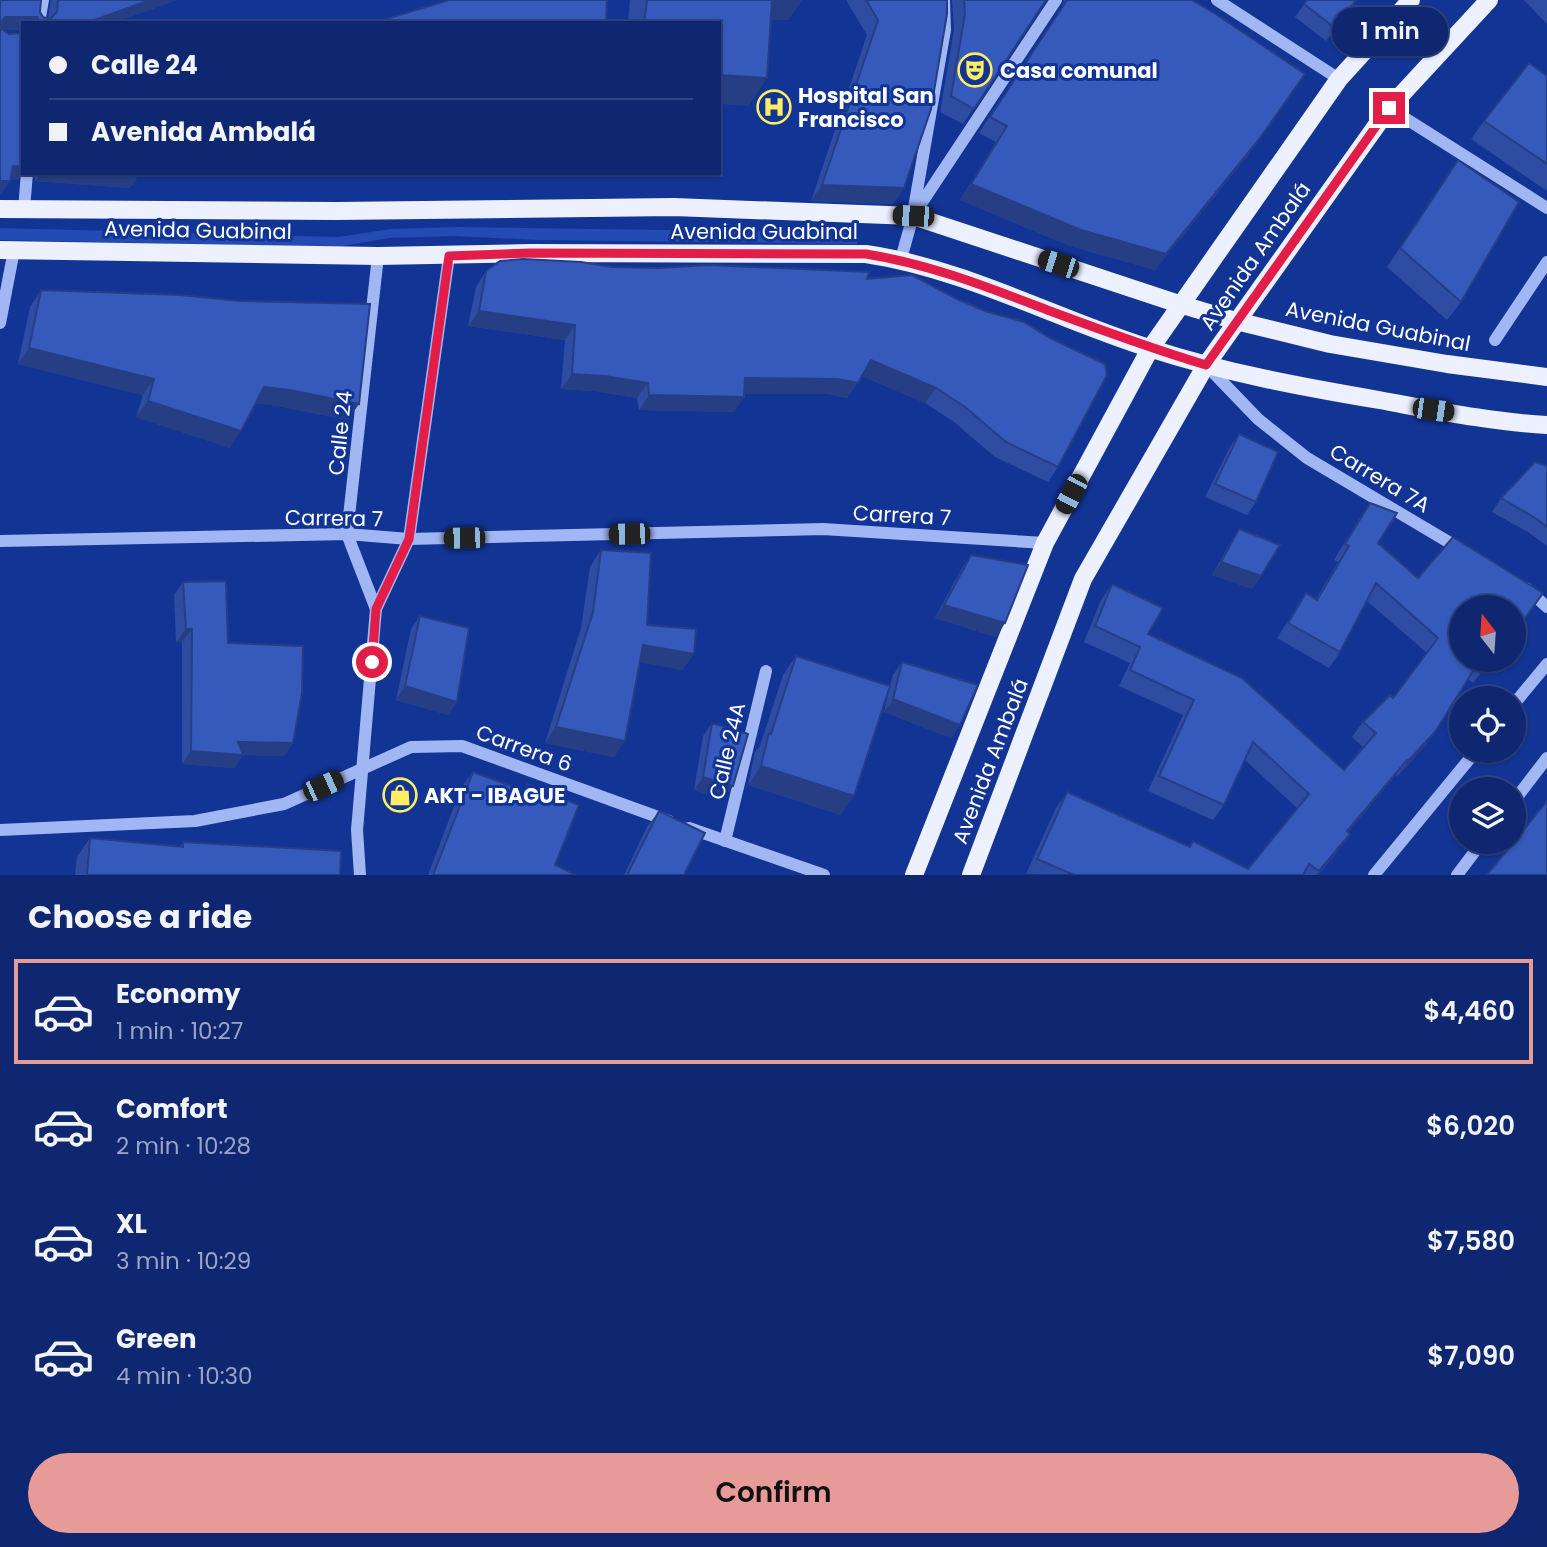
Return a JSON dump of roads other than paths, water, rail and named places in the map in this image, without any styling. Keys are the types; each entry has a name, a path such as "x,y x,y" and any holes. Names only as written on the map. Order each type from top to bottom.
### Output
{"main road":[{"name":"Avenida Ambalá","path":"914,875 1045,543 1150,349 1339,79 1411,0"},
{"name":"Avenida Ambalá","path":"971,875 1083,579 1206,365 1389,108 1489,0"},
{"name":"Avenida Guabinal","path":"0,209 350,211 674,207 913,216 1236,321 1330,344 1447,364 1547,377"},
{"name":"Avenida Guabinal","path":"7,250 379,256 530,253 866,254 901,259 977,283 1150,349 1206,365 1433,410 1547,425"}],"street":[{"path":"39,21 43,0"},
{"path":"901,259 913,216 945,30 944,0"},
{"path":"913,216 1056,0"},
{"path":"1217,0 1339,79"},
{"path":"1389,108 1547,208"},
{"path":"24,209 27,175"},
{"path":"0,323 7,250"},
{"name":"Calle 24","path":"376,609 347,534 379,256"},
{"name":"Calle 24","path":"360,875 357,830 376,609 409,539 449,256"},
{"path":"1495,340 1547,262"},
{"name":"Carrera 7A","path":"1206,365 1258,419 1307,458 1472,556"},
{"name":"Carrera 7","path":"0,541 347,534 409,539 823,530 1045,543"},
{"path":"1519,583 1531,590 1547,607"},
{"path":"1526,689 1547,664"},
{"name":"Calle 24A","path":"725,841 766,671"},
{"name":"Carrera 6","path":"0,830 195,821 284,804 411,747 462,746 824,875"},
{"path":"1526,785 1547,758"},
{"path":"1374,875 1466,763"},
{"path":"1457,875 1473,854"}],"place":[{"name":"Casa comunal","path":"975,70"},
{"name":"Hospital San Francisco","path":"774,107"},
{"name":"AKT - IBAGUE","path":"400,795"}]}
